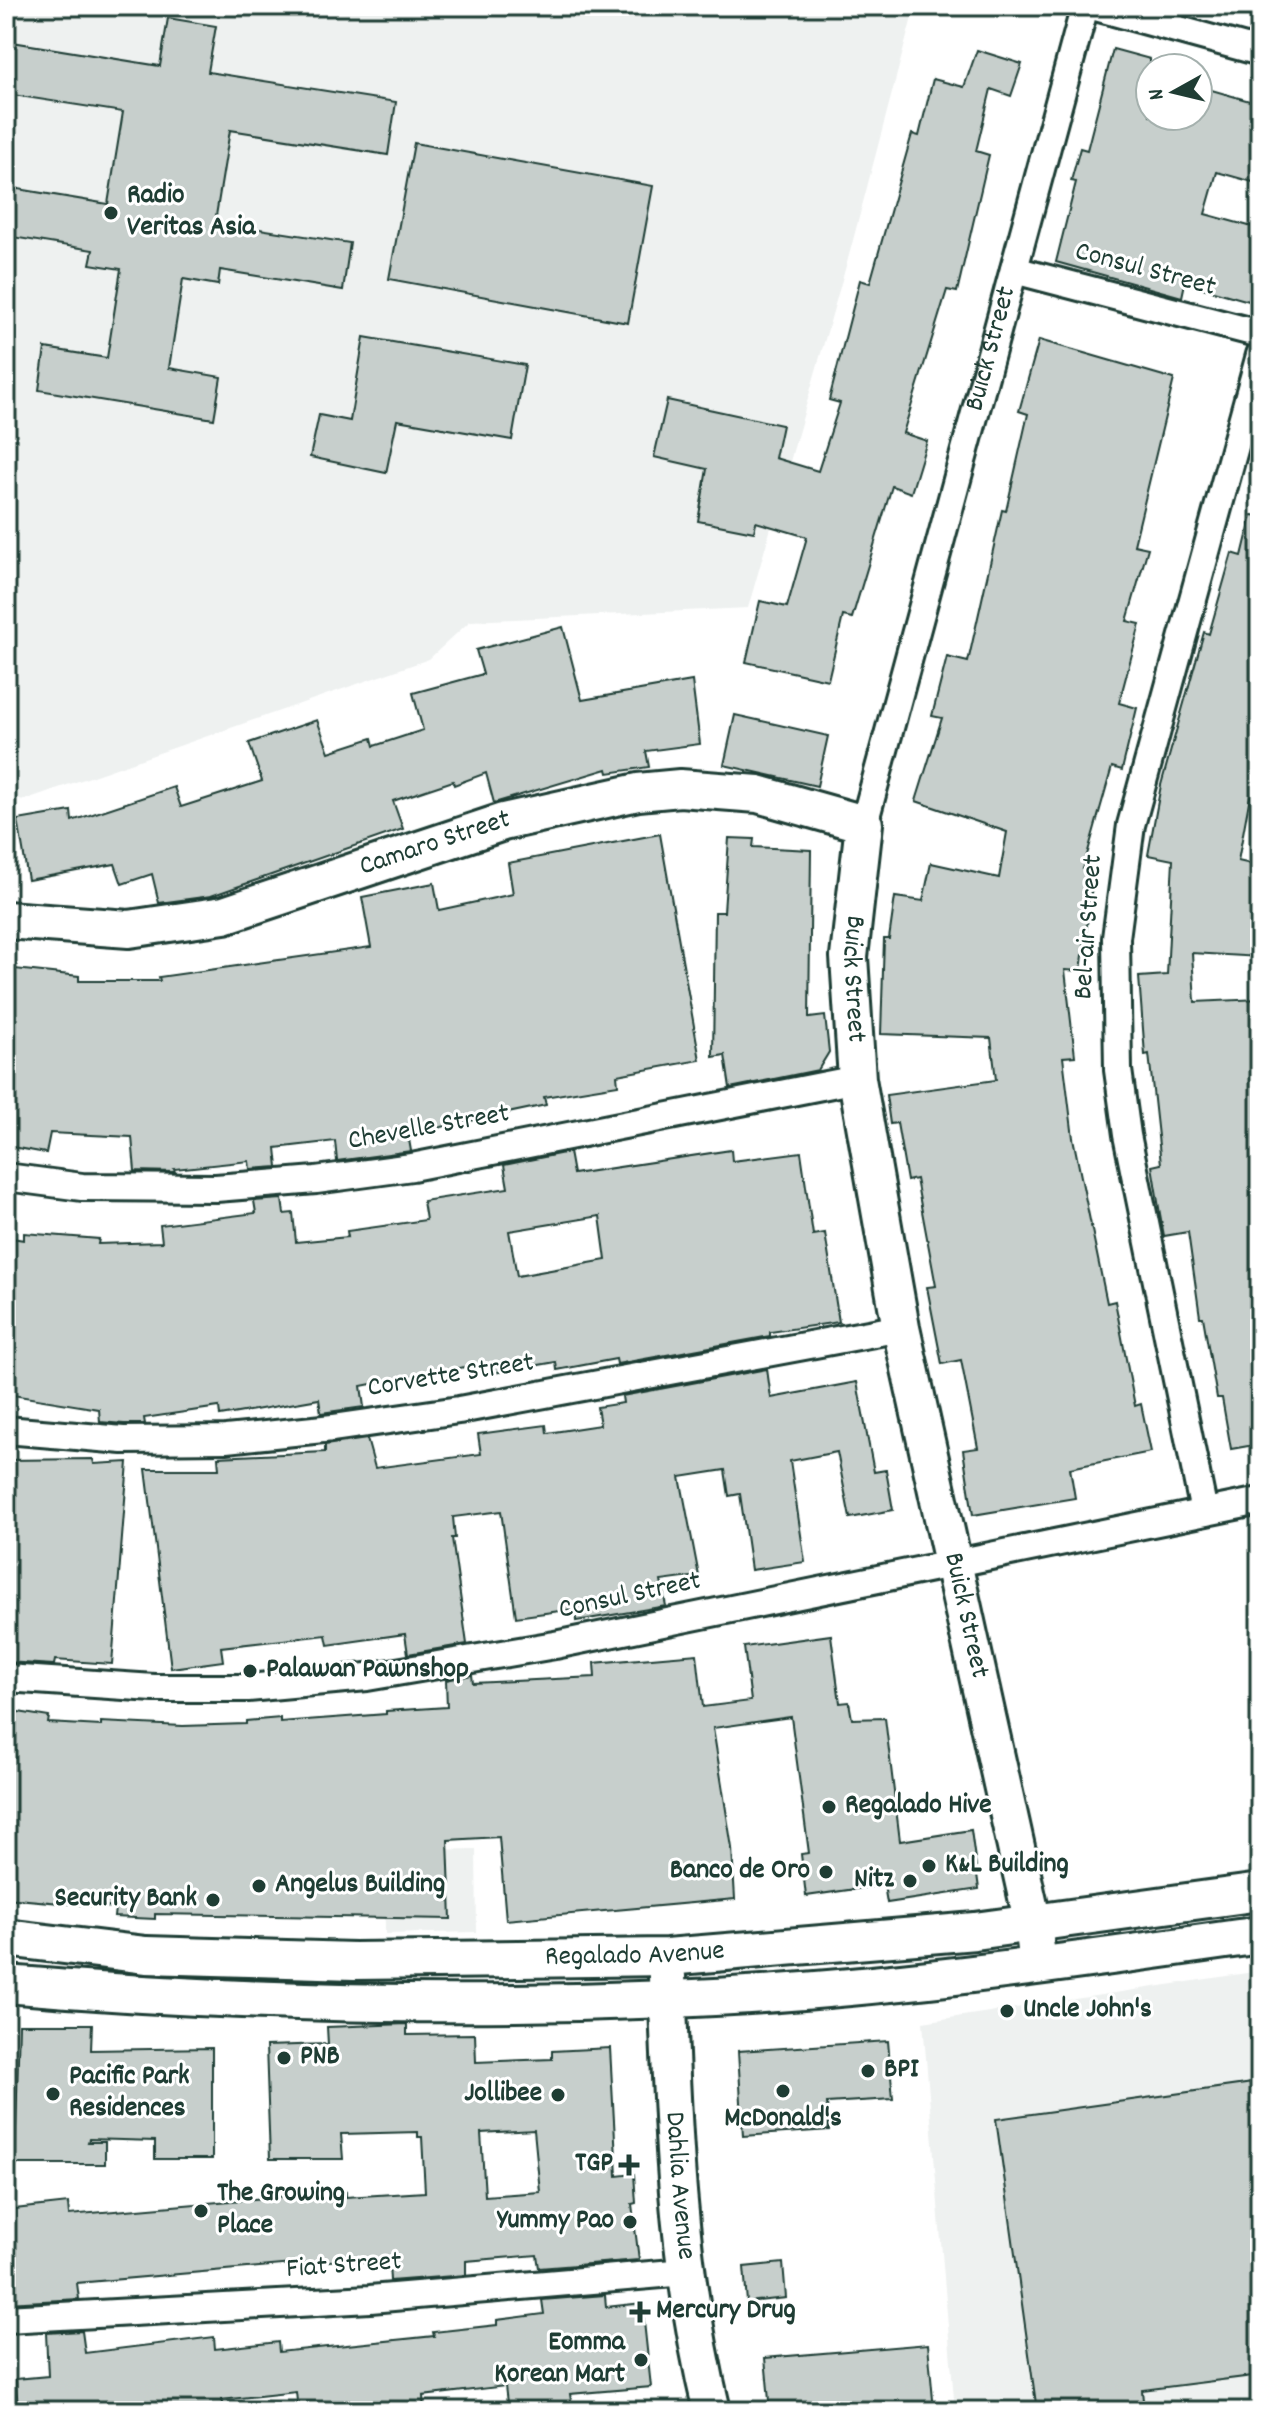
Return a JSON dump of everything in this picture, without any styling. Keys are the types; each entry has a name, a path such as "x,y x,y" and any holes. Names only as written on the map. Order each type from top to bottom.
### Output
{"main road":[{"name":"Camaro Street","path":"6,920 129,929 224,915 503,822 638,792 680,788 758,794 864,824"},
{"name":"Buick Street","path":"864,824 849,957 857,1079 901,1328 1033,1924 1038,1965"},
{"name":"Regalado Avenue","path":"6,1938 146,1955 322,1960 667,1957 1033,1924 1260,1892"},
{"name":"Regalado Avenue","path":"6,1984 160,1997 253,2000 668,1999 836,1988 1260,1935"},
{"name":"Dahlia Avenue","path":"667,1957 673,2141 685,2272 696,2347 712,2411"}],"street":[{"name":"Buick Street","path":"864,824 1085,6"},
{"path":"1092,6 1260,52"},
{"name":"Consul Street","path":"1014,270 1260,334"},
{"name":"Bel-air Street","path":"1204,1512 1127,1135 1118,1070 1116,938 1131,825 1260,355"},
{"name":"Chevelle Street","path":"6,1177 82,1187 216,1188 316,1180 412,1167 857,1079"},
{"name":"Corvette Street","path":"6,1430 138,1440 226,1439 333,1428 459,1410 901,1328"},
{"name":"Consul Street","path":"6,1678 154,1688 248,1688 367,1677 555,1645 1260,1501"},
{"name":"Fiat Street","path":"6,2319 370,2299 685,2272"}],"shaded area":[{"path":"6,6 915,6 848,259 748,608 470,621 429,659 24,800 6,796"},
{"path":"476,1849 477,1932 385,1934 384,1851"},
{"path":"1260,1971 1260,2411 955,2411 923,2022"}],"building":[{"name":"Radio Veritas Asia","path":"168,18 216,26 208,72 396,102 388,155 230,130 215,222 350,243 343,290 220,270 218,285 183,279 169,368 221,377 214,419 39,390 45,348 107,358 121,269 90,264 93,250 6,236 6,187 108,204 123,112 6,94 6,41 160,66"},
{"path":"1113,49 1134,55 1134,132 1214,132 1214,91 1260,104 1260,184 1217,172 1205,214 1260,229 1260,262 1249,301 1185,283 1182,297 1056,262 1076,182 1071,181 1080,148 1087,150"},
{"path":"977,50 1022,64 1011,96 991,89 976,151 989,155 957,292 947,290 903,433 927,441 911,493 892,486 852,618 843,616 828,680 746,662 760,601 787,607 807,537 756,522 754,532 698,521 707,469 654,457 667,400 782,425 775,458 818,471 840,403 829,400 860,280 870,283 912,134 919,136 933,79 964,87"},
{"path":"414,143 653,186 628,323 389,279"},
{"path":"364,337 525,365 512,440 397,420 386,473 310,457 319,415 350,421"},
{"path":"1039,340 1174,379 1134,545 1148,548 1127,621 1140,624 1119,703 1137,708 1122,770 1112,767 1083,869 1094,870 1081,971 1065,970 1075,1056 1063,1057 1073,1138 1107,1303 1115,1301 1135,1406 1141,1404 1151,1452 1070,1468 1075,1498 973,1515 963,1450 978,1448 961,1360 942,1364 927,1287 936,1286 916,1179 907,1181 897,1123 890,1124 886,1095 996,1080 991,1038 881,1034 884,939 889,939 895,897 923,901 931,863 999,878 1007,832 916,801 942,718 932,716 947,657 968,662 1002,510 1006,511 1028,414 1019,411"},
{"path":"1252,515 1260,516 1260,770 1253,797 1250,796 1238,861 1260,866 1260,957 1192,953 1195,1002 1260,999 1260,1444 1231,1449 1222,1398 1217,1398 1203,1317 1200,1317 1188,1232 1164,1236 1152,1166 1161,1164 1149,1054 1145,1055 1139,977 1167,975 1173,860 1148,855 1161,785 1204,632 1209,634 1232,553 1242,556"},
{"path":"563,627 582,700 692,681 700,744 646,751 649,767 608,773 607,769 494,803 486,773 454,785 453,781 393,801 403,829 211,896 159,903 152,874 122,884 115,864 28,880 18,820 71,811 72,821 174,787 181,807 262,781 249,743 317,720 329,752 372,738 374,746 423,730 413,693 483,674 476,650"},
{"path":"735,715 828,736 817,786 724,765"},
{"path":"660,834 700,1060 617,1075 618,1085 544,1097 546,1105 408,1134 411,1151 337,1161 335,1141 276,1148 278,1167 250,1169 249,1161 174,1169 175,1172 135,1171 132,1137 50,1133 46,1153 6,1146 6,1083 12,1049 6,1048 6,968 79,976 79,981 160,981 159,977 371,947 362,897 434,883 439,910 513,894 508,863"},
{"path":"729,838 754,839 753,847 811,850 809,1018 825,1016 829,1052 818,1070 730,1088 725,1055 713,1057 715,912 724,912"},
{"path":"731,1150 732,1161 801,1152 813,1235 825,1233 839,1322 770,1332 770,1336 617,1364 616,1359 557,1370 556,1362 493,1373 491,1363 427,1373 361,1386 364,1407 321,1413 319,1399 220,1416 219,1407 144,1418 145,1424 124,1424 100,1422 99,1409 6,1394 6,1237 24,1240 24,1233 99,1239 98,1244 162,1242 160,1225 256,1213 254,1201 282,1199 284,1214 293,1213 296,1242 348,1237 347,1231 426,1220 423,1201 508,1188 504,1165 569,1152 573,1174","holes":["600,1216 606,1260 517,1276 509,1231"]},
{"path":"767,1369 771,1398 857,1382 874,1472 886,1470 893,1510 850,1518 837,1452 790,1461 805,1562 751,1570 740,1494 729,1496 725,1470 680,1477 699,1576 661,1581 666,1606 576,1621 575,1609 516,1617 501,1511 453,1517 455,1538 452,1538 467,1644 408,1654 405,1634 328,1645 326,1635 221,1647 223,1661 171,1668 146,1469 219,1469 218,1457 325,1452 325,1445 367,1439 375,1468 481,1454 478,1434 546,1425 547,1433 600,1425 597,1407 623,1403 622,1396"},
{"path":"93,1459 94,1464 128,1462 112,1664 55,1660 54,1665 6,1662 6,1460"},
{"path":"831,1635 840,1703 849,1702 852,1719 885,1718 900,1841 971,1830 979,1889 887,1903 884,1885 806,1896 801,1854 809,1853 791,1717 713,1728 732,1848 735,1899 506,1920 499,1837 448,1840 451,1919 155,1914 155,1919 114,1917 115,1908 6,1898 6,1710 49,1717 48,1723 101,1726 101,1722 183,1726 246,1724 246,1721 280,1718 280,1722 386,1714 386,1711 447,1707 446,1680 472,1675 473,1683 595,1677 594,1663 697,1654 703,1707 751,1701 744,1647"},
{"path":"19,2024 92,2024 91,2050 212,2048 212,2159 155,2159 155,2141 89,2139 88,2142 105,2142 105,2164 15,2164"},
{"path":"407,2024 407,2035 475,2034 476,2062 552,2059 552,2051 610,2048 617,2176 634,2174 636,2203 632,2204 639,2260 539,2268 537,2255 466,2261 466,2275 390,2281 389,2261 363,2262 363,2258 77,2283 79,2299 6,2303 6,2210 68,2203 69,2215 346,2191 346,2197 425,2192 422,2137 418,2137 418,2132 341,2134 343,2159 270,2159 266,2046 328,2044 327,2027","holes":["534,2130 540,2192 485,2196 481,2133"]},
{"name":"McDonald's","path":"888,2041 893,2099 827,2103 829,2130 743,2136 738,2051"},
{"path":"1260,2082 1260,2375 1142,2390 1144,2411 1037,2411 996,2119"},
{"path":"783,2263 786,2298 747,2302 744,2267"},
{"path":"605,2295 606,2307 642,2303 651,2387 570,2394 572,2407 508,2411 505,2386 423,2396 424,2411 298,2411 296,2392 222,2400 223,2411 18,2411 16,2379 48,2376 46,2333 82,2331 85,2353 214,2337 215,2349 278,2342 279,2352 434,2336 433,2332 497,2325 497,2320 544,2314 542,2300"},
{"path":"928,2344 934,2411 770,2411 765,2358"}],"place":[{"name":"Radio Veritas Asia","path":"111,213"},
{"name":"Palawan Pawnshop","path":"250,1671"},
{"name":"Regalado Hive","path":"829,1807"},
{"name":"K&L Building","path":"929,1866"},
{"name":"Banco de Oro","path":"826,1872"},
{"name":"Nitz","path":"910,1881"},
{"name":"Angelus Building","path":"259,1886"},
{"name":"Security Bank","path":"213,1900"},
{"name":"Uncle John's","path":"1007,2011"},
{"name":"PNB","path":"284,2058"},
{"name":"BPI","path":"868,2071"},
{"name":"McDonald's","path":"783,2091"},
{"name":"Pacific Park Residences","path":"53,2094"},
{"name":"Jollibee","path":"558,2095"},
{"name":"TGP","path":"629,2165"},
{"name":"The Growing Place","path":"201,2211"},
{"name":"Yummy Pao","path":"630,2222"},
{"name":"Mercury Drug","path":"640,2312"},
{"name":"Eomma Korean Mart","path":"641,2360"}]}
